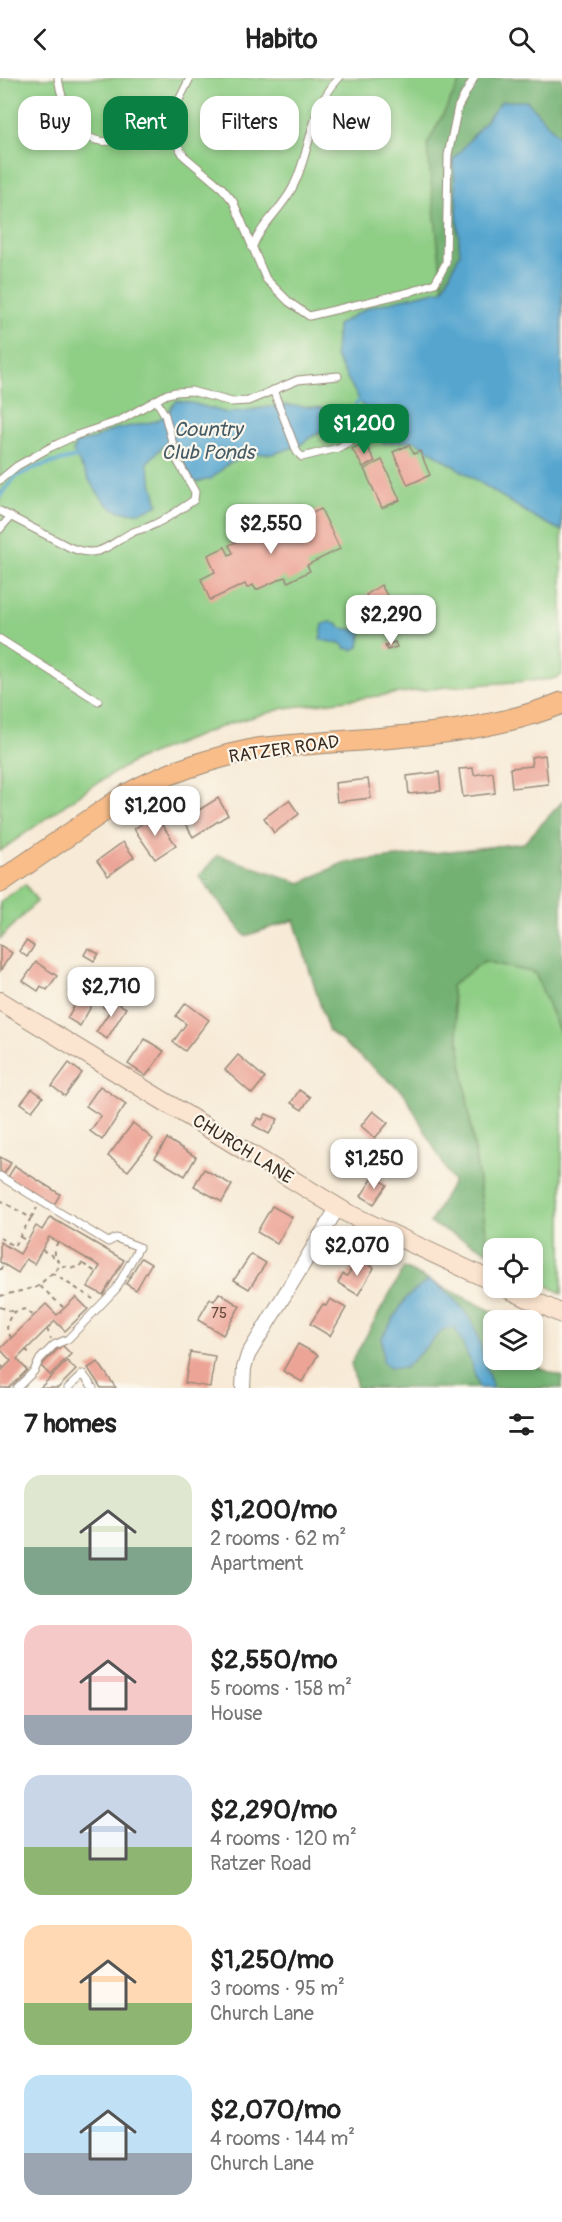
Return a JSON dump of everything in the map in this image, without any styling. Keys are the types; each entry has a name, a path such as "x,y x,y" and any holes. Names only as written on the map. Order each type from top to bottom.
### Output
{"main road":[{"name":"RATZER ROAD","path":"0,882 121,798 149,782 185,768 230,754 256,749 476,728 525,717 562,703"}],"street":[{"name":"CHURCH LANE","path":"0,1001 338,1207 375,1228 483,1277"},
{"path":"243,1388 244,1368 248,1355 338,1207"},
{"path":"528,1298 562,1314"}],"lane":[{"path":"58,78 69,115 85,134 103,140"},
{"path":"181,96 190,78"},
{"path":"252,248 259,231 292,190 323,98 339,78"},
{"path":"180,150 184,156 222,188 233,201 266,279 309,316 410,292 435,283 446,263 448,155 458,106 474,78"},
{"path":"0,480 17,466 51,447 77,435 119,421 156,400 176,392 191,390 223,401 241,402 256,399 298,380 338,376"},
{"path":"273,390 299,456 312,456 338,448 364,433"},
{"path":"0,511 78,551 93,552 110,548 132,533 163,520 194,500 195,492 177,460 165,416 156,400"},
{"path":"0,529 11,516"},
{"path":"0,639 98,700"},
{"path":"0,1176 108,1242 116,1238 139,1247 116,1289 68,1339 54,1345 17,1388"},
{"path":"68,1388 83,1374 93,1388"}],"path":[{"path":"0,1200 31,1218 13,1248 0,1238"},
{"path":"20,1237 27,1241"},
{"path":"56,1258 55,1248 58,1242"},
{"path":"42,1250 56,1258 61,1265 74,1269 87,1259"},
{"path":"0,1270 4,1264"},
{"path":"83,1264 96,1272"},
{"path":"0,1296 39,1285 61,1265"},
{"path":"52,1274 101,1305"},
{"path":"39,1285 64,1308"},
{"path":"0,1307 14,1312 25,1309 34,1316"},
{"path":"11,1338 7,1328 14,1312"},
{"path":"0,1365 4,1368"}],"green space":[{"path":"0,78 562,78 562,675 553,679 447,687 285,708 228,724 138,759 92,786 0,851"},
{"path":"462,78 562,78 562,140 527,101 454,160 460,253 443,289 427,145"},
{"path":"562,802 562,1038 535,973 484,961 451,986 487,1238 483,1238 483,1249 430,1223 453,1182 404,1093 328,1030 294,920 245,936 199,876 218,855 301,883 343,863 524,843"},
{"path":"25,884 37,901 0,939 0,902"},
{"path":"484,961 535,973 562,1038 562,1294 543,1283 543,1238 487,1238 451,986"},
{"path":"404,1268 490,1310 483,1310 483,1370 543,1369 562,1377 562,1388 357,1388 351,1363"}],"water":[{"path":"502,101 527,101 562,140 562,531 534,517 415,441 383,443 335,356 337,325 369,307 443,289 460,253 453,160"},
{"name":"Country Club Ponds","path":"177,401 227,413 283,405 337,409 340,419 298,446 273,454 253,454 228,464 211,479 197,482 192,479 173,441 166,443 147,463 158,504 138,512 124,512 111,507 97,492 73,451 76,443 94,439 112,430 156,421 168,414"},
{"path":"337,623 342,628 362,631 359,647 353,650 345,648 342,644 320,640 323,624"},
{"path":"428,1280 464,1310 477,1334 483,1356 483,1370 487,1370 493,1388 479,1388 470,1360 455,1328 444,1329 405,1368 390,1368 383,1362 382,1337 406,1298"}],"building":[{"path":"364,442 375,461 363,467 352,449"},
{"path":"409,445 414,454 420,451 430,475 408,485 393,452"},
{"path":"382,460 400,500 382,508 364,469"},
{"path":"321,509 340,549 307,565 310,571 288,582 285,577 256,590 253,585 247,588 245,584 210,600 201,579 215,572 208,555 225,547 229,555 233,553 229,545 254,534 251,528 268,521 270,527 285,520 287,525"},
{"path":"381,585 395,609 380,618 366,595"},
{"path":"395,642 397,647 387,650 385,645"},
{"path":"545,755 548,784 512,788 510,768 532,766 531,757"},
{"path":"473,768 474,775 493,772 495,793 463,797 459,769"},
{"path":"439,772 441,791 409,794 407,776"},
{"path":"368,779 371,798 337,802 335,783"},
{"path":"218,798 228,815 193,837 183,820"},
{"path":"289,800 299,814 274,833 264,818"},
{"path":"155,815 176,845 155,859 134,829"},
{"path":"123,842 134,857 108,876 97,861"},
{"path":"26,941 34,946 27,957 19,951"},
{"path":"0,945 12,953 0,971"},
{"path":"88,948 99,954 94,961 84,955"},
{"path":"36,962 57,976 47,990 41,986 38,991 23,981"},
{"path":"76,980 84,985 77,996 69,991"},
{"path":"81,995 93,1003 80,1026 67,1018"},
{"path":"108,998 126,1008 107,1039 96,1032 110,1011 103,1007"},
{"path":"186,1003 209,1020 185,1051 173,1042 186,1024 176,1016"},
{"path":"145,1039 164,1051 146,1076 128,1064"},
{"path":"238,1055 265,1078 252,1094 225,1070"},
{"path":"69,1063 82,1073 65,1096 52,1086"},
{"path":"100,1086 126,1104 102,1140 90,1131 101,1116 86,1106"},
{"path":"32,1089 43,1097 32,1111 21,1103"},
{"path":"299,1090 310,1097 302,1110 291,1103"},
{"path":"373,1111 388,1123 375,1138 361,1126"},
{"path":"266,1114 278,1119 269,1134 253,1125 258,1118 262,1120"},
{"path":"133,1123 153,1139 128,1171 108,1156"},
{"path":"167,1139 196,1157 185,1176 155,1158"},
{"path":"379,1144 389,1152 382,1162 371,1154"},
{"path":"0,1157 11,1163 4,1174 0,1171"},
{"path":"15,1166 60,1194 54,1205 8,1177"},
{"path":"204,1169 232,1185 222,1202 194,1186"},
{"path":"374,1176 387,1185 374,1204 361,1196"},
{"path":"272,1206 292,1217 277,1244 257,1232"},
{"path":"50,1217 124,1260 103,1295 88,1287 100,1266 49,1237 34,1264 26,1259 18,1273 0,1262 0,1242 20,1254 36,1226 42,1230"},
{"path":"251,1254 266,1263 249,1289 234,1280"},
{"path":"141,1258 151,1264 136,1290 126,1284"},
{"path":"358,1258 374,1268 358,1295 338,1283 343,1274 347,1276"},
{"path":"219,1293 240,1306 223,1335 198,1320 210,1299 214,1301"},
{"path":"76,1297 88,1309 65,1331 55,1321 17,1359 27,1370 9,1388 0,1388 0,1372 11,1361 0,1349 46,1304 57,1315"},
{"path":"330,1299 346,1308 330,1336 310,1324 323,1304 326,1306"},
{"path":"298,1344 318,1355 302,1382 283,1371"},
{"path":"62,1345 71,1354 50,1375 41,1366"},
{"path":"190,1352 215,1356 210,1387 185,1383"},
{"path":"67,1361 76,1370 58,1388 40,1388"},
{"path":"98,1362 116,1388 101,1388 88,1368"}],"waterway":[{"path":"356,404 360,401"},
{"path":"339,415 343,412"},
{"path":"0,496 15,477 36,467 76,457"}]}
